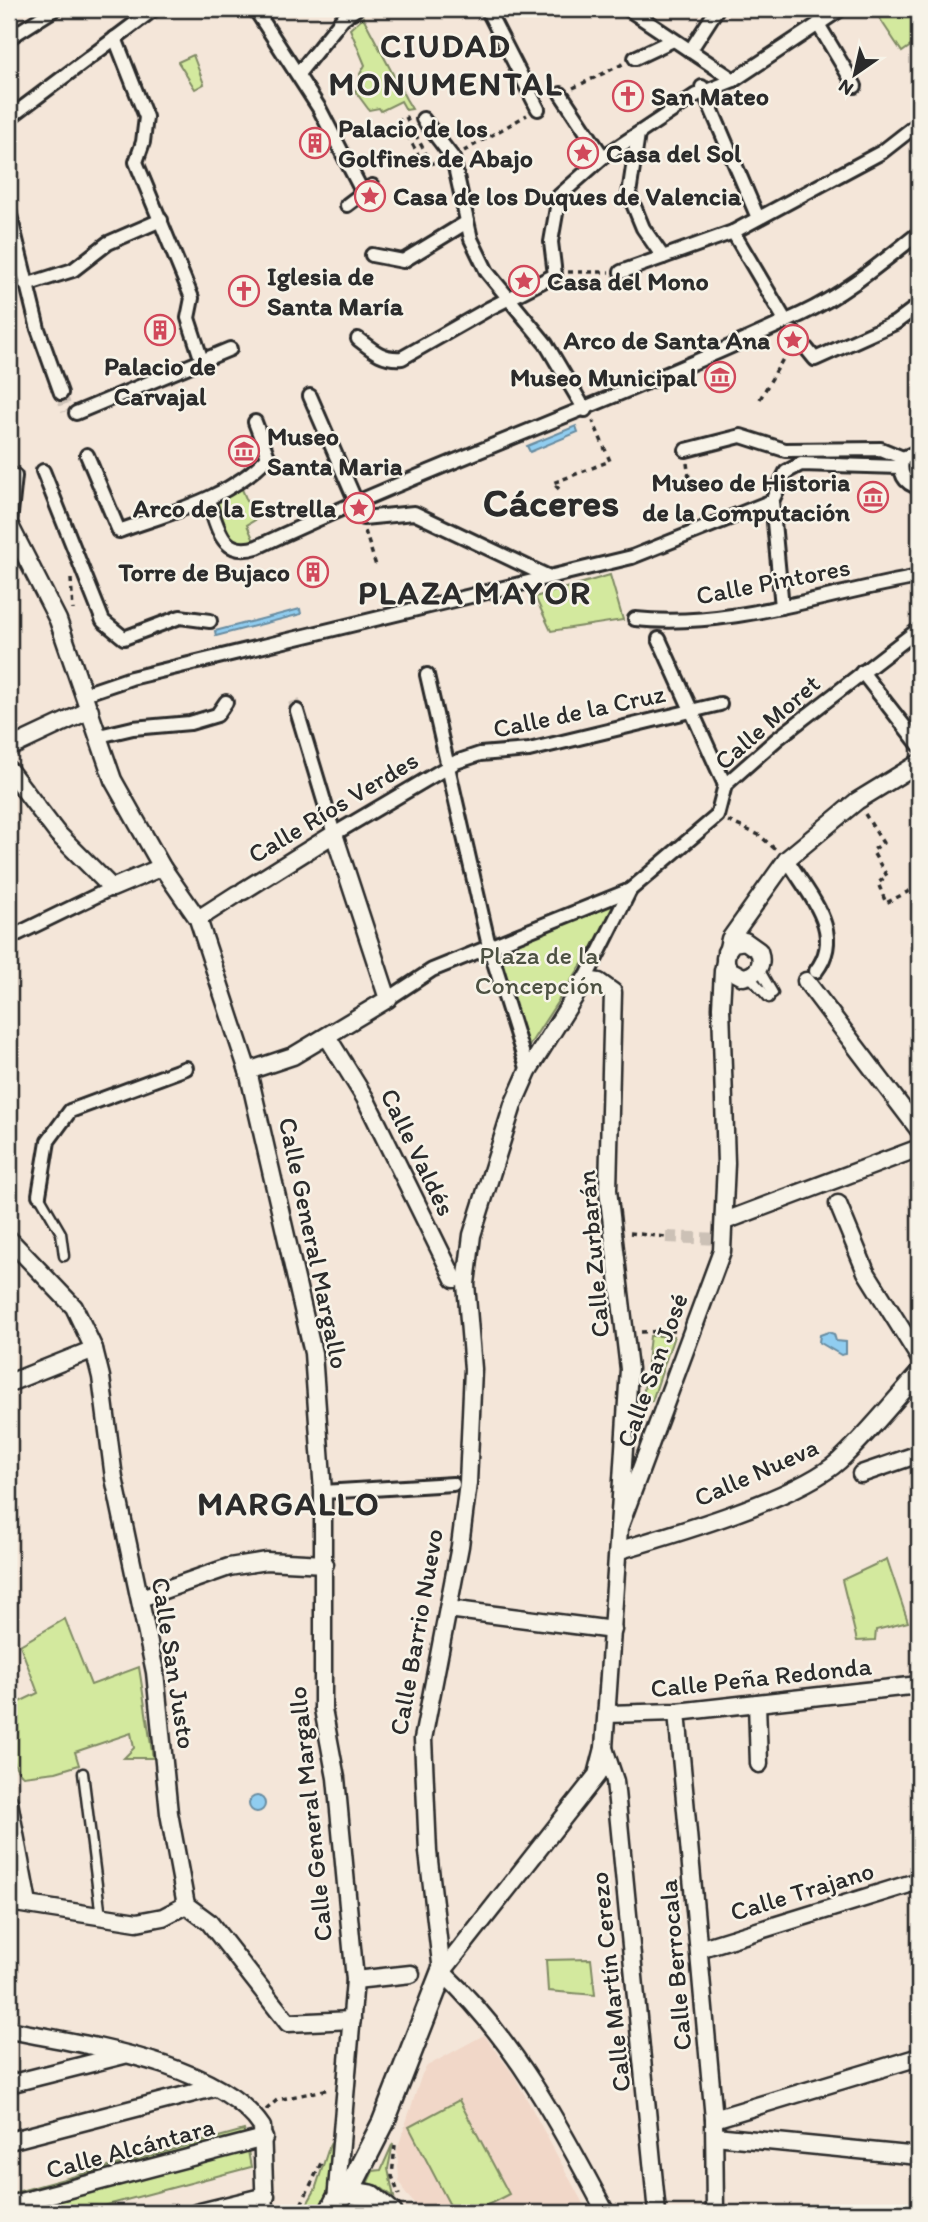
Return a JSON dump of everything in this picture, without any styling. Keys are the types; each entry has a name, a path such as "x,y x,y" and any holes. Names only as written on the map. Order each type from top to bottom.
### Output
{"street":[{"path":"9,38 55,9"},
{"path":"9,118 154,9"},
{"path":"256,9 367,190 347,205"},
{"path":"298,74 343,18 356,9"},
{"path":"488,9 538,109"},
{"path":"628,9 734,80"},
{"path":"358,339 380,356 402,358 555,275 551,242 559,196 603,157 703,89 734,80 841,9"},
{"path":"690,51 713,14"},
{"path":"818,24 855,86"},
{"path":"115,38 146,117 146,127 136,162 192,298 188,318 201,358"},
{"path":"635,58 673,40"},
{"path":"703,89 737,163 758,218"},
{"path":"561,94 603,157"},
{"path":"423,119 453,158 467,222 487,272 546,344 585,410"},
{"path":"621,272 733,232 882,152 919,123"},
{"path":"638,134 629,194 643,228 663,257"},
{"path":"9,211 26,285 61,393"},
{"path":"26,285 73,270 108,243 161,220"},
{"path":"372,255 403,261 467,222"},
{"path":"733,232 785,320"},
{"path":"208,500 223,539 241,552 585,410 802,314 855,282 919,233"},
{"path":"793,332 815,359 895,323 919,305"},
{"path":"76,413 130,393 201,358 230,349"},
{"path":"310,396 363,518 414,513 549,578"},
{"path":"87,455 119,530 208,500 239,482 268,457 255,422"},
{"path":"686,450 741,436 785,450 881,449 901,462 903,478 911,485 919,487"},
{"path":"782,607 772,500 786,472 801,464 901,462 919,451"},
{"path":"43,471 103,621 124,639 180,617 210,621"},
{"path":"9,523 15,476"},
{"path":"9,748 131,678 632,557 772,500"},
{"name":"Calle General Margallo","path":"9,523 58,620 113,780 162,867 198,919 248,1071 313,1353 323,1492 323,1709 336,1778 355,1980 338,2202"},
{"name":"Calle Pintores","path":"635,619 705,619 782,607 859,587 919,576"},
{"name":"Calle Moret","path":"717,816 725,785 862,672 919,629"},
{"path":"659,639 725,785"},
{"path":"862,672 919,745"},
{"path":"427,675 489,946 528,1071"},
{"path":"100,739 133,728 190,723 217,715 226,702"},
{"name":"Calle de la Cruz","path":"448,766 480,754 529,750 720,704"},
{"path":"298,711 334,834 388,999"},
{"path":"725,955 739,941 751,943 761,957 754,972 732,974 725,955 735,928 790,856 857,801 919,763"},
{"name":"Calle Ríos Verdes","path":"198,919 448,766"},
{"path":"9,770 57,833 112,888"},
{"path":"248,1071 293,1056 328,1038 432,970 631,890 717,816"},
{"path":"790,856 828,929 827,956 811,976 892,1104 919,1130"},
{"path":"9,938 162,867"},
{"path":"528,1071 592,981 631,890"},
{"name":"Calle San José","path":"604,1748 620,1528 722,1251 725,1221 721,1007 725,955"},
{"name":"Calle Zurbarán","path":"592,981 613,992 607,1168 629,1369 620,1528"},
{"name":"Calle Valdés","path":"328,1038 365,1098 460,1282"},
{"path":"39,1195 48,1141 70,1111 186,1068"},
{"name":"Calle Barrio Nuevo","path":"338,2202 383,2123 442,1972 428,1852 423,1740 468,1483 473,1369 460,1282 513,1105 528,1071"},
{"path":"725,1221 919,1148"},
{"path":"831,1181 866,1272 919,1357"},
{"name":"Calle San Justo","path":"9,1239 74,1307 94,1349 101,1377 114,1478 142,1598 155,1672 169,1813 186,1905"},
{"path":"9,1383 94,1349"},
{"name":"Calle Nueva","path":"620,1550 667,1536 804,1483 837,1462 919,1373"},
{"path":"862,1474 919,1454"},
{"path":"323,1492 453,1484"},
{"path":"142,1598 229,1567 266,1561 325,1564"},
{"path":"448,1609 613,1630"},
{"name":"Calle Peña Redonda","path":"607,1714 677,1712 919,1685"},
{"path":"757,1703 759,1764"},
{"name":"Calle Berrocala","path":"677,1712 699,1949 701,2005 715,2136 715,2213"},
{"path":"604,1748 597,1775 442,1972 461,1990 523,2066 606,2213"},
{"name":"Calle Martín Cerezo","path":"604,1748 615,1781 657,2213"},
{"path":"597,1775 610,1775 615,1781"},
{"path":"9,1802 28,1905"},
{"name":"Calle Trajano","path":"699,1949 919,1881"},
{"path":"9,1902 136,1922 163,1917 186,1905 209,1922 288,2023 352,2020"},
{"path":"355,1980 411,1974"},
{"path":"9,2030 129,2054 169,2066 234,2099 257,2119 264,2138 265,2213"},
{"path":"9,2084 129,2054"},
{"path":"713,2119 919,2057"},
{"path":"9,2141 213,2088"},
{"path":"715,2136 919,2156"},
{"name":"Calle Alcántara","path":"9,2205 264,2138"},
{"path":"196,2213 266,2196"},
{"path":"338,2202 372,2196 397,2208"}],"lane":[{"path":"754,972 771,996"},
{"path":"39,1195 61,1233 64,1256"},
{"path":"83,1773 101,1917"}],"path":[{"path":"406,117 426,154 420,158 407,140 399,120 406,117"},
{"path":"555,275 577,271 621,272"},
{"path":"760,399 783,359"},
{"path":"559,489 553,483 610,461 593,422 598,419"},
{"path":"686,450 690,486"},
{"path":"363,518 377,569"},
{"path":"74,620 71,577 84,576"},
{"path":"857,801 883,843 873,853 887,876 878,883 886,903 919,886"},
{"path":"717,816 759,835 790,856"},
{"path":"759,835 790,856"},
{"path":"613,1231 666,1237"},
{"path":"625,1333 694,1330"},
{"path":"277,2100 323,2089"},
{"path":"383,2123 398,2128 392,2176 397,2208"},
{"path":"296,2213 322,2160"}],"shaded area":[{"path":"484,2035 515,2077 588,2213 423,2213 405,2193 399,2180 397,2150 422,2074 427,2066"}],"green space":[{"path":"917,9 919,40 902,52 874,10"},
{"path":"363,17 412,109 406,110 401,101 381,111 379,108 369,110 355,91 362,84 360,74 365,65 350,29"},
{"path":"193,55 204,84 195,89 178,62"},
{"path":"239,482 255,520 247,525 255,543 232,548 208,500"},
{"path":"610,575 623,620 551,631 535,597"},
{"name":"Plaza de la Concepción","path":"630,890 526,1051 502,963 509,958 509,948"},
{"path":"650,1336 674,1336 652,1401 642,1402 636,1412 633,1411 634,1398 643,1399"},
{"path":"887,1559 908,1622 876,1630 875,1640 857,1641 842,1580"},
{"path":"65,1619 91,1685 139,1667 153,1758 124,1758 134,1748 131,1733 75,1752 79,1765 56,1772 23,1776 18,1770 11,1753 9,1707 38,1693 20,1645"},
{"path":"591,1959 595,1995 548,1991 546,1960"},
{"path":"459,2100 509,2194 472,2213 454,2213 409,2127"},
{"path":"244,2130 251,2167 77,2213 9,2213 16,2192"},
{"path":"393,2143 388,2169 394,2197 377,2185 367,2184 373,2171 381,2170"},
{"path":"330,2144 334,2159 333,2169 324,2198 316,2213 302,2213 315,2190"}],"water":[{"path":"576,426 578,432 530,452 527,446"},
{"path":"300,609 301,614 216,636 215,631"},
{"path":"828,1332 834,1334 836,1341 846,1342 846,1354 841,1355 819,1342 820,1335"},
{"path":"254,1796 260,1796 265,1804 263,1810 254,1812 249,1807 249,1801"}],"tunnel":[{"path":"61,393 67,411"},
{"path":"638,620 657,628 659,639"},
{"path":"294,701 297,711"},
{"path":"666,1237 723,1239"}],"place":[{"name":"San Mateo","path":"628,96"},
{"name":"Palacio de los Golfines de Abajo","path":"315,143"},
{"name":"Casa del Sol","path":"583,153"},
{"name":"Casa de los Duques de Valencia","path":"370,196"},
{"name":"Casa del Mono","path":"524,281"},
{"name":"Iglesia de Santa María","path":"244,291"},
{"name":"Palacio de Carvajal","path":"160,330"},
{"name":"Arco de Santa Ana","path":"793,340"},
{"name":"Museo Municipal","path":"720,377"},
{"name":"Museo Santa Maria","path":"244,451"},
{"name":"Museo de Historia de la Computación","path":"873,497"},
{"name":"Arco de la Estrella","path":"359,508"},
{"name":"Torre de Bujaco","path":"313,572"}],"district":[{"name":"CIUDAD MONUMENTAL","path":"446,64"},
{"name":"Cáceres","path":"551,502"},
{"name":"PLAZA MAYOR","path":"475,592"},
{"name":"MARGALLO","path":"289,1503"}]}
